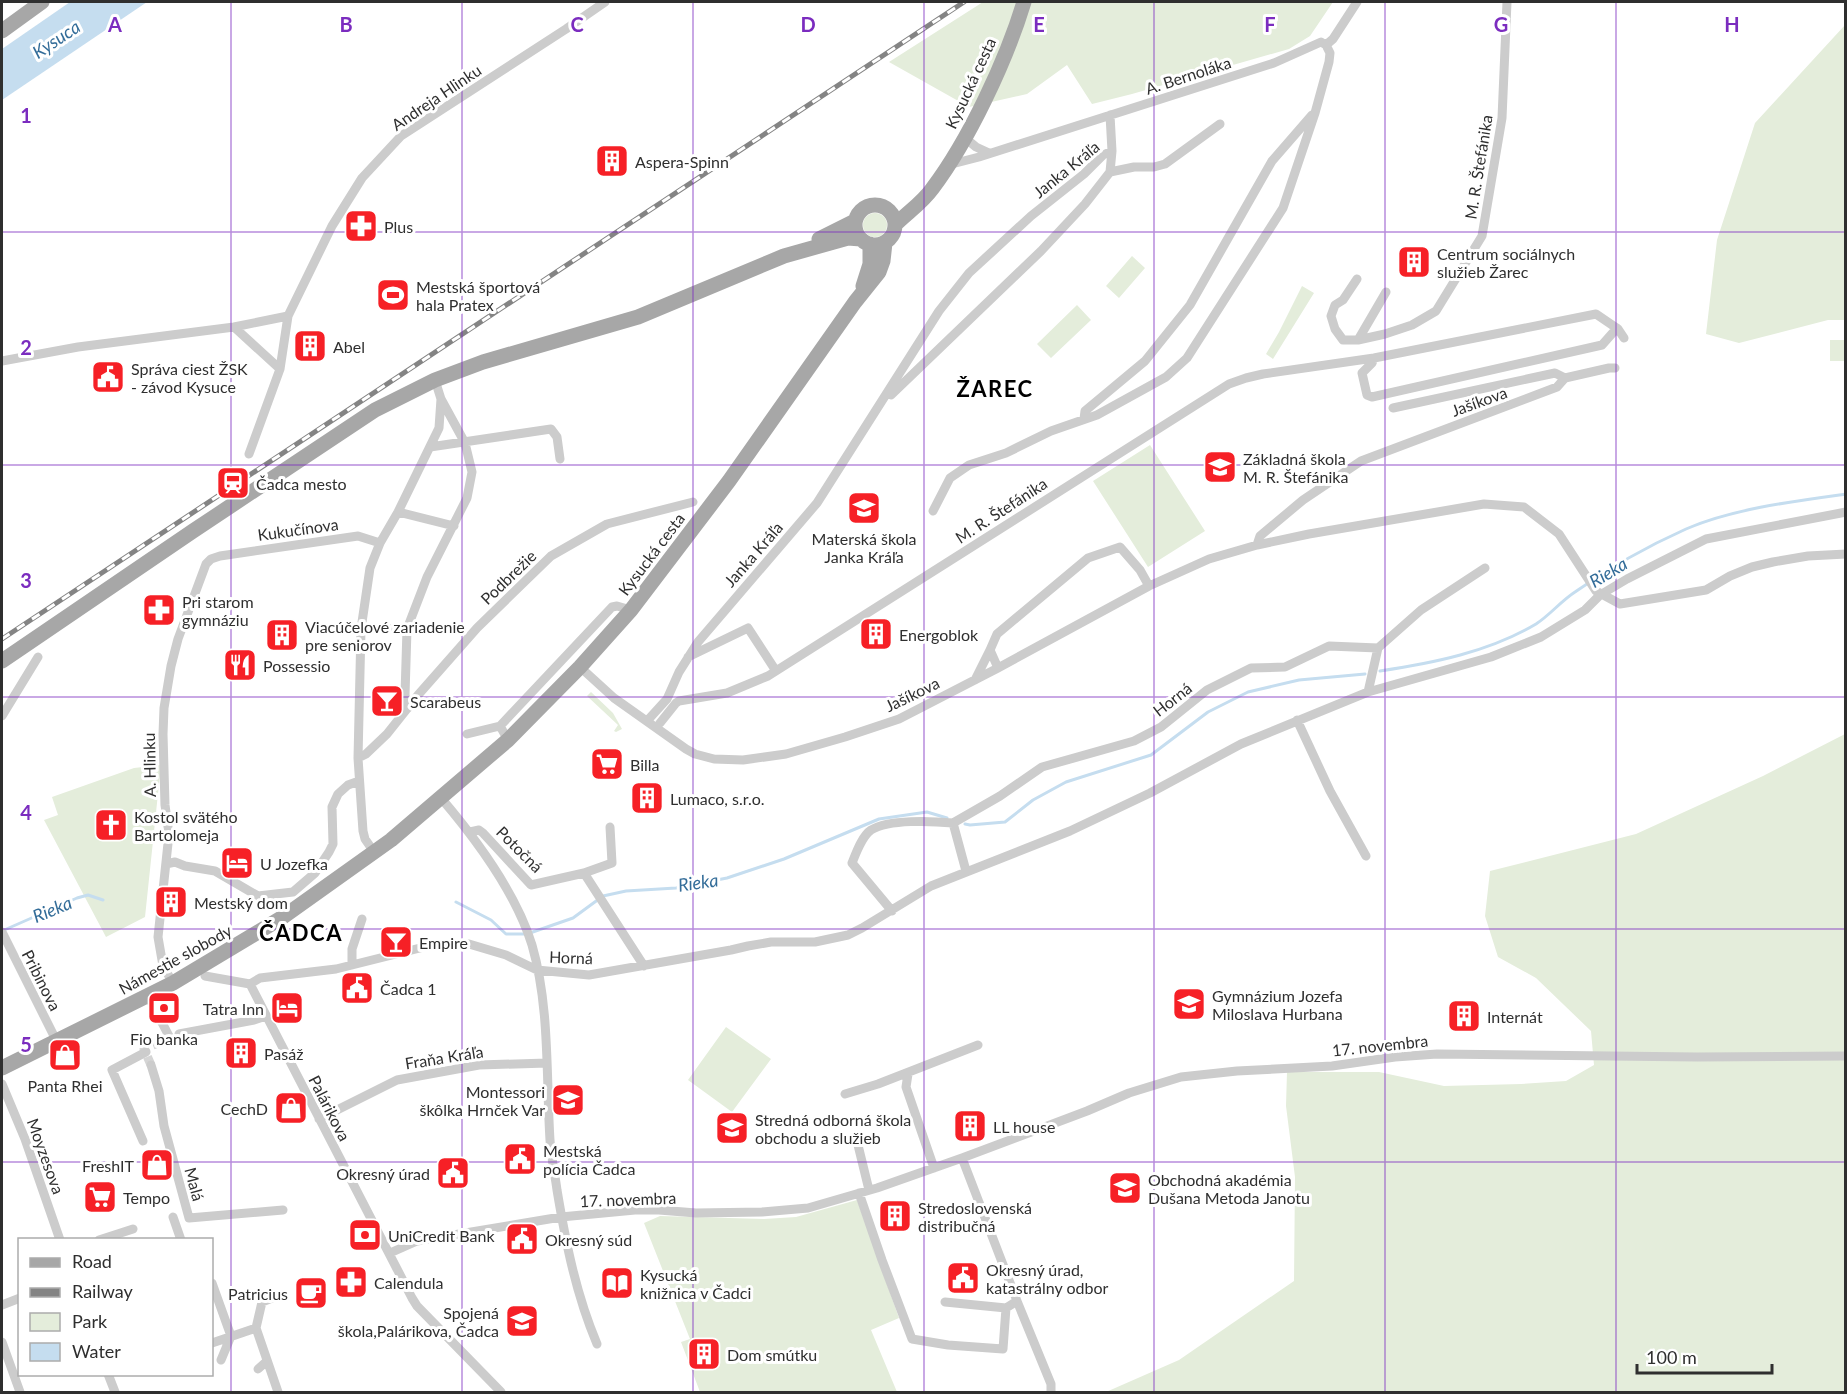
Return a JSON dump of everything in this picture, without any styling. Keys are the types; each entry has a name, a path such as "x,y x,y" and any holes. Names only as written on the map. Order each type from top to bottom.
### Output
{"main road":[{"path":"2,31 42,2"},
{"name":"Kysucká cesta","path":"441,798 508,740 580,667 631,610 729,481 855,302 879,272 883,261 872,242 892,235 895,225 922,201 944,170 964,137 996,74 1022,7"},
{"name":"Kysucká cesta","path":"855,221 861,211 871,205 888,209 905,202 944,170"},
{"path":"888,209 895,225"},
{"path":"2,661 375,410 435,380 483,362 638,317 784,256 855,221 855,228 872,242"},
{"path":"784,256 848,238 872,242"},
{"name":"Námestie slobody","path":"2,1068 173,983 283,917 374,852 441,798"}],"street":[{"name":"Andreja Hlinku","path":"249,454 280,369 288,316 332,226 362,178 401,136 605,2"},
{"path":"933,511 950,478 969,465 1006,453 1051,431 1097,415 1166,377 1187,358 1283,208 1329,62 1330,53 1326,45 1333,39 1357,2"},
{"name":"M. R. Štefánika","path":"1358,340 1412,325 1436,311 1482,236 1502,117 1507,2"},
{"name":"A. Bernoláka","path":"944,170 989,153 1274,63 1321,42 1326,45"},
{"path":"1084,419 1085,411 1145,361 1190,305 1272,161 1315,112"},
{"name":"Janka Kráľa","path":"881,405 1041,251 1110,172 1112,151 1110,116"},
{"path":"1110,172 1165,164 1220,124"},
{"path":"964,137 976,147 989,153"},
{"name":"Janka Kráľa","path":"647,721 668,699 687,657 817,503 939,311 969,273 1031,216 1084,174 1103,155 1112,151"},
{"path":"1357,279 1343,300 1335,305 1331,316 1335,329 1343,340 1358,340 1386,292"},
{"name":"M. R. Štefánika","path":"660,723 679,701 727,693 776,671 1228,384 1263,374 1374,358 1596,314 1617,328 1624,338"},
{"path":"2,361 78,347 234,327 288,316"},
{"path":"234,327 280,369"},
{"path":"1374,358 1362,374 1367,395 1372,397 1602,345 1617,328"},
{"path":"1565,378 1615,368"},
{"name":"Jašíkova","path":"1257,545 1260,536 1303,500 1361,461 1557,387 1565,378 1555,373 1393,408"},
{"path":"408,708 405,695 407,628 427,577 467,498 472,472 465,443 441,399 435,380"},
{"path":"374,852 363,831 358,758 361,629 370,568 380,543 398,512 439,428 441,399"},
{"path":"430,447 551,429 556,437 560,459"},
{"name":"Podbrežie","path":"358,758 366,754 387,734 477,628 551,556 607,524 693,502"},
{"name":"Jašíkova","path":"580,667 615,698 686,749 704,757 724,760 756,759 786,754 899,719 1149,586 1209,559 1257,545 1484,504 1524,507 1559,534 1598,593"},
{"path":"398,512 454,526"},
{"name":"Horná","path":"250,984 260,978 311,973 428,946 469,944 506,955 537,970 589,975 771,942 801,943 831,940 862,928 931,886 1070,831 1150,793 1241,744 1297,720 1368,692 1491,657 1541,638 1585,610 1598,593 1706,539 1845,512"},
{"name":"Kukučínova","path":"220,556 358,536 380,543"},
{"path":"975,680 997,634 1088,558 1120,547 1140,570 1149,586"},
{"path":"1598,593 1620,604 1681,595 1706,590 1752,567 1808,556 1845,554"},
{"name":"A. Hlinku","path":"173,983 161,961 158,937 169,834 165,805 163,734 167,689 178,639 203,572 208,562 220,556"},
{"path":"1368,692 1378,648 1421,610 1485,568"},
{"path":"467,734 500,726 612,607 631,610"},
{"path":"361,629 407,628"},
{"path":"687,657 748,628 776,671"},
{"name":"Horná","path":"953,823 1000,796 1042,767 1148,735 1208,690 1251,668 1285,667 1329,646 1378,648"},
{"path":"990,650 998,668"},
{"path":"2,716 38,657"},
{"path":"1297,720 1330,791 1366,856"},
{"path":"500,726 508,740"},
{"path":"166,864 175,862 215,871 258,896 293,892 315,873 333,844 332,807 338,794 348,785 359,781"},
{"path":"441,798 470,832 499,878 521,919 531,944 540,984 547,1063 550,1143 561,1217 583,1311 597,1344"},
{"path":"892,911 852,863 870,830 888,824 928,821 953,823 966,871"},
{"name":"Potočná","path":"470,832 479,830 483,833 531,885 584,873 612,863 610,827"},
{"path":"584,873 645,966"},
{"path":"352,965 352,949 362,919"},
{"name":"Pribinova","path":"3,935 57,1042"},
{"path":"205,976 250,984"},
{"name":"Palárikova","path":"250,984 417,1306 501,1392"},
{"path":"148,996 174,1035 266,1016"},
{"path":"845,1094 908,1074 978,1045"},
{"path":"143,1141 112,1070 146,1052"},
{"name":"17. novembra","path":"390,1253 417,1241 561,1217 636,1210 696,1213 762,1212 808,1208 934,1168 1129,1093 1180,1077 1237,1071 1332,1066 1437,1054 1845,1056"},
{"name":"Fraňa Kráľa","path":"320,1119 397,1080 479,1065 547,1063"},
{"name":"Malá","path":"151,1065 159,1091 164,1126 189,1218 283,1210"},
{"path":"908,1074 906,1088 934,1168"},
{"name":"Moyzesova","path":"2,1084 25,1139 60,1238"},
{"path":"857,1141 864,1191 882,1260 912,1340 1003,1349 1006,1308"},
{"path":"962,1158 1051,1384 1051,1392"},
{"path":"173,1217 181,1238"},
{"path":"102,1238 133,1228"},
{"path":"214,1296 231,1336 220,1360"},
{"path":"272,1298 262,1302 255,1328 278,1392"},
{"path":"2,1305 18,1299"},
{"path":"945,1302 1006,1308 1017,1301"},
{"path":"213,1343 255,1328"},
{"path":"2,1342 20,1392"},
{"path":"258,1369 267,1361"},
{"path":"109,1376 115,1392"}],"green space":[{"path":"983,2 1333,2 1310,36 1289,49 1092,104 1067,65 1027,94 969,107 889,62"},
{"path":"1845,25 1845,320 1828,320 1739,343 1706,334 1717,240 1755,123"},
{"path":"875,213 884,216 887,225 884,234 875,237 866,234 863,225 866,216"},
{"path":"1132,256 1145,268 1119,298 1106,286"},
{"path":"1302,286 1314,293 1273,359 1266,354"},
{"path":"1077,305 1091,320 1051,358 1037,344"},
{"path":"1830,340 1845,340 1845,361 1830,361"},
{"path":"1150,445 1205,531 1148,567 1093,481"},
{"path":"591,692 613,713 622,729 614,731 618,725 587,696"},
{"path":"1845,734 1845,1392 1106,1392 1179,1360 1294,1281 1295,1177 1286,1106 1287,1072 1379,1072 1444,1086 1566,1081 1594,1065 1591,1031 1536,978 1498,957 1485,916 1490,871 1636,834 1763,776"},
{"path":"161,765 145,917 106,937 44,820 58,815 52,797 134,768"},
{"path":"726,1027 771,1059 732,1112 688,1080"},
{"path":"857,1200 899,1318 871,1330 897,1392 700,1392 681,1342 690,1339 644,1223 660,1216 764,1219 796,1217"}],"water":[{"name":"Kysuca","path":"70,2 147,2 2,100 2,49"}],"waterway":[{"name":"Rieka","path":"1380,671 1460,655 1518,634 1536,624 1570,596 1615,566 1657,543 1704,522 1764,507 1846,494"},
{"name":"Rieka","path":"965,824 1005,822 1033,800 1066,782 1151,755 1208,712 1248,692 1299,680 1365,674"},
{"name":"Rieka","path":"456,902 491,920 506,934 527,934 573,918 603,896 626,891 676,888 727,878 784,859 879,819 927,812 947,818"},
{"name":"Rieka","path":"2,931 77,898 88,895 103,900"}],"tunnel":[{"path":"151,1065 144,1049 176,1035"}],"railway":[{"path":"2,639 964,2"}],"place":[{"name":"Aspera-Spinn","path":"612,161"},
{"name":"Plus","path":"361,226"},
{"name":"Centrum sociálnych služieb Žarec","path":"1414,262"},
{"name":"Mestská športová hala Pratex","path":"393,295"},
{"name":"Abel","path":"310,346"},
{"name":"Správa ciest ŽSK - závod Kysuce","path":"108,377"},
{"name":"Základná škola M. R. Štefánika","path":"1220,467"},
{"name":"Čadca mesto","path":"233,483"},
{"name":"Materská škola Janka Kráľa","path":"864,508"},
{"name":"Pri starom gymnáziu","path":"159,610"},
{"name":"Energoblok","path":"876,634"},
{"name":"Viacúčelové zariadenie pre seniorov","path":"282,635"},
{"name":"Possessio","path":"240,665"},
{"name":"Scarabeus","path":"387,701"},
{"name":"Billa","path":"607,764"},
{"name":"Lumaco, s.r.o.","path":"647,798"},
{"name":"Kostol svätého Bartolomeja","path":"111,825"},
{"name":"U Jozefka","path":"237,863"},
{"name":"Mestský dom","path":"171,902"},
{"name":"Empire","path":"396,942"},
{"name":"Čadca 1","path":"357,988"},
{"name":"Gymnázium Jozefa Miloslava Hurbana","path":"1189,1004"},
{"name":"Fio banka","path":"164,1008"},
{"name":"Tatra Inn","path":"287,1008"},
{"name":"Internát","path":"1464,1016"},
{"name":"Pasáž","path":"241,1053"},
{"name":"Panta Rhei","path":"65,1055"},
{"name":"Montessori škôlka Hrnček Var","path":"568,1100"},
{"name":"CechD","path":"291,1108"},
{"name":"LL house","path":"970,1126"},
{"name":"Stredná odborná škola obchodu a služieb","path":"732,1128"},
{"name":"Mestská polícia Čadca","path":"520,1159"},
{"name":"FreshIT","path":"157,1165"},
{"name":"Okresný úrad","path":"453,1173"},
{"name":"Obchodná akadémia Dušana Metoda Janotu","path":"1125,1188"},
{"name":"Tempo","path":"100,1197"},
{"name":"Stredoslovenská distribučná","path":"895,1216"},
{"name":"UniCredit Bank","path":"365,1235"},
{"name":"Okresný súd","path":"522,1239"},
{"name":"Okresný úrad, katastrálny odbor","path":"963,1278"},
{"name":"Calendula","path":"351,1282"},
{"name":"Kysucká knižnica v Čadci","path":"617,1283"},
{"name":"Patricius","path":"311,1293"},
{"name":"Spojená škola,Palárikova, Čadca","path":"522,1321"},
{"name":"Dom smútku","path":"704,1354"}],"district":[{"name":"ŽAREC","path":"995,388"},
{"name":"ČADCA","path":"301,932"}]}
